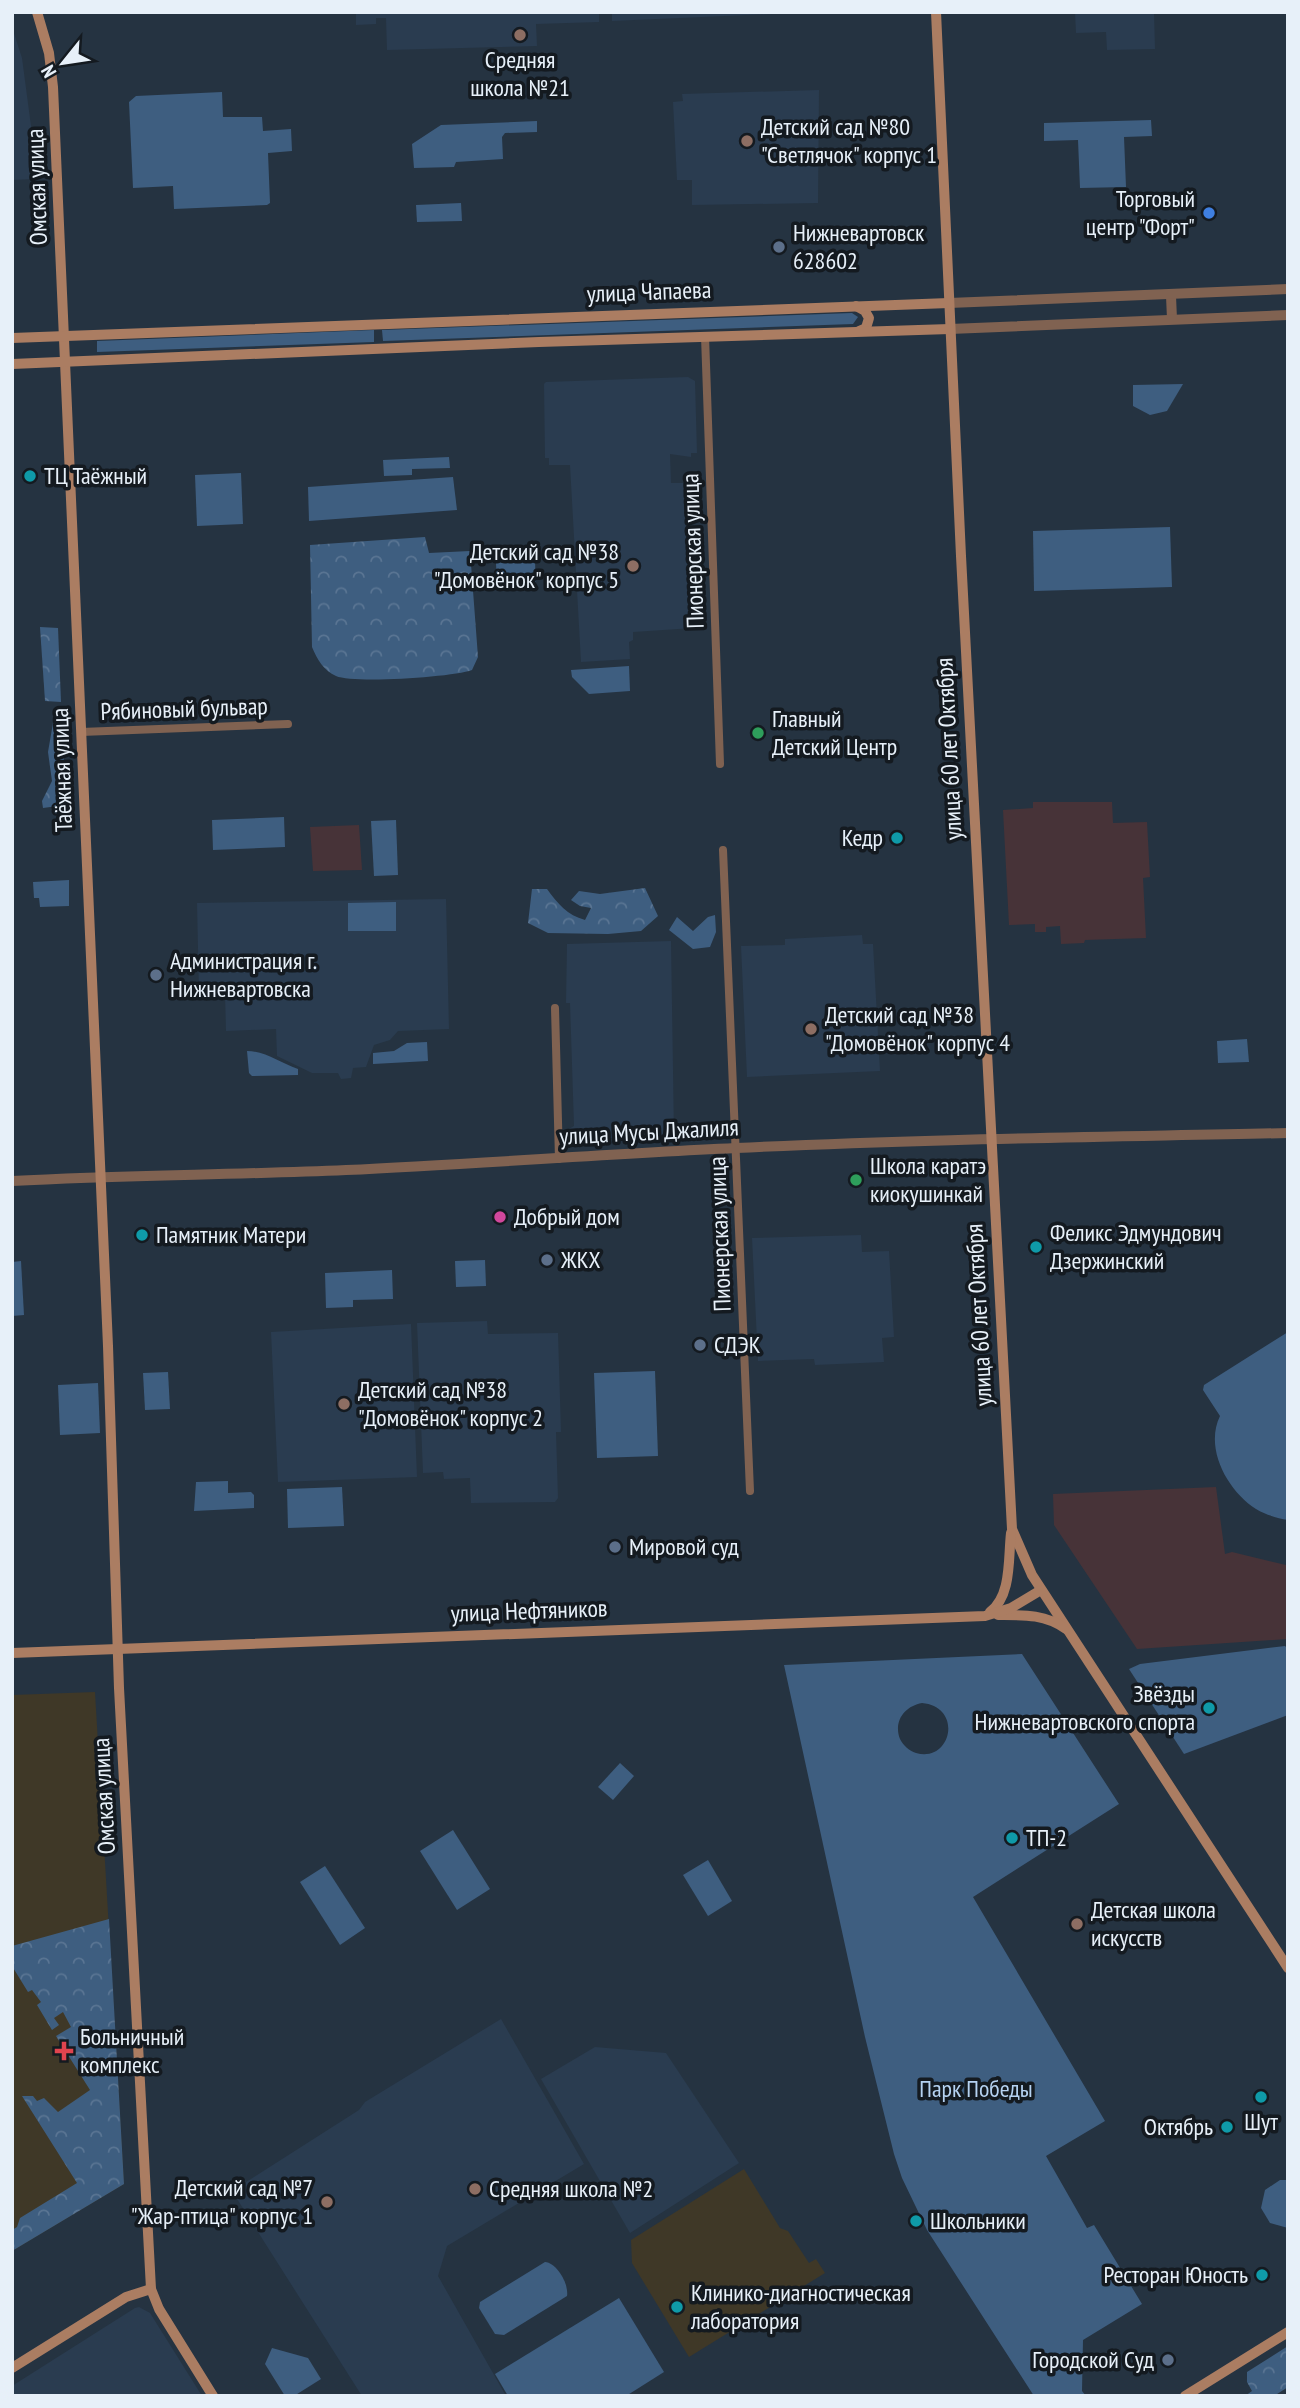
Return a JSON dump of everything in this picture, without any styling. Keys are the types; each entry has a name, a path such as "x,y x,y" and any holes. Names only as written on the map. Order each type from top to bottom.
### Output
{"main road":[{"name":"Омская улица","path":"37,12 49,53 54,87 65,361"},
{"path":"936,12 949,303"},
{"name":"улица Чапаева","path":"12,338 949,303"},
{"name":"улица 60 лет Октября","path":"949,303 1012,1530 1025,1563 1041,1590 1288,1968"},
{"path":"856,306 865,311 869,318 866,328 856,332"},
{"name":"улица Чапаева","path":"12,364 705,336 950,329"},
{"name":"Таёжная улица","path":"65,361 100,1176"},
{"name":"Омская улица","path":"100,1176 118,1648 151,2289 159,2309 213,2396"},
{"path":"985,1616 1002,1601 1006,1591 1012,1530"},
{"name":"улица Нефтяников","path":"12,1653 985,1616 1011,1608 1041,1590"},
{"path":"985,1616 1035,1616 1055,1622 1071,1633"},
{"path":"12,2368 126,2297 151,2289"},
{"path":"1185,2396 1288,2332"}],"street":[{"name":"улица Чапаева","path":"949,303 1171,296 1288,289"},
{"path":"1171,296 1172,319"},
{"name":"улица Чапаева","path":"950,329 1288,315"},
{"name":"Пионерская улица","path":"705,336 720,764"},
{"name":"Рябиновый бульвар","path":"81,732 288,723"},
{"name":"Пионерская улица","path":"723,850 750,1491"},
{"path":"555,1008 559,1159"},
{"name":"улица Мусы Джалиля","path":"12,1181 100,1176 222,1175 736,1148 1288,1133"}],"shaded area":[{"path":"356,12 599,12 599,22 536,24 537,46 387,50 386,18 376,18 376,24 356,25"},
{"path":"612,12 794,12 794,13 612,21"},
{"path":"1075,12 1154,12 1155,49 1107,50 1106,32 1076,33"},
{"path":"12,27 22,58 31,126 34,179 12,180"},
{"name":"Детский сад №80 \"Светлячок\" корпус 1","path":"819,90 818,203 692,205 692,180 677,180 673,102 683,101 682,94"},
{"name":"Детский сад №38 \"Домовёнок\" корпус 5","path":"688,377 695,381 697,453 691,453 691,457 670,454 671,483 688,483 693,628 633,632 633,640 629,642 630,659 581,662 570,465 549,465 549,458 545,458 544,384"},
{"path":"1033,802 1112,802 1113,823 1147,822 1150,877 1143,878 1146,938 1085,940 1084,943 1061,944 1060,926 1046,927 1046,932 1035,932 1035,924 1009,925 1003,810 1033,808"},
{"path":"359,825 362,870 313,871 310,827"},
{"path":"446,899 449,1029 398,1031 390,1040 374,1045 366,1067 353,1068 351,1078 341,1079 338,1073 312,1073 277,1056 276,1029 226,1031 225,993 199,993 197,903"},
{"name":"Детский сад №38 \"Домовёнок\" корпус 4","path":"862,935 863,944 873,944 880,1071 747,1077 741,946 785,945 785,939"},
{"path":"671,941 674,1135 572,1140 569,1129 574,1126 570,1003 566,1003 567,944"},
{"path":"861,1235 862,1252 889,1251 894,1337 882,1338 884,1362 815,1365 814,1359 758,1361 752,1238"},
{"path":"487,1321 488,1334 558,1333 561,1432 556,1432 558,1498 555,1502 471,1503 470,1478 444,1479 443,1472 423,1473 417,1323"},
{"name":"Детский сад №38 \"Домовёнок\" корпус 2","path":"411,1324 417,1477 278,1482 271,1332"},
{"path":"1216,1487 1225,1554 1232,1552 1286,1565 1288,1569 1288,1639 1137,1649 1054,1525 1053,1494"},
{"name":"Больничный комплекс","path":"95,1692 124,2184 12,2251 12,1695"},
{"name":"Средняя школа №2","path":"501,2019 584,2164 447,2246 438,2276 506,2396 362,2396 232,2191 359,2110 365,2102"},
{"path":"595,2047 666,2053 739,2163 630,2233 541,2079"},
{"path":"744,2169 780,2228 788,2231 809,2263 816,2259 825,2273 689,2357 632,2263 631,2240"},
{"path":"139,2307 150,2313 202,2396 12,2396 12,2386"}],"green space":[{"path":"222,92 223,117 262,117 263,131 291,129 292,151 268,153 270,203 174,209 173,186 133,188 129,102 136,96"},
{"path":"1151,120 1152,136 1124,137 1126,187 1080,188 1078,140 1044,141 1044,123"},
{"path":"537,121 537,132 505,133 502,137 503,159 456,162 454,167 414,168 412,144 441,125"},
{"path":"461,203 462,221 417,222 416,205"},
{"path":"852,313 858,317 853,324 383,341 382,330"},
{"path":"374,330 374,342 97,352 97,341"},
{"path":"1183,384 1167,411 1150,415 1133,406 1133,385"},
{"path":"449,457 450,468 412,469 412,475 384,476 383,460"},
{"path":"241,473 243,524 197,526 195,475"},
{"path":"453,477 457,510 309,521 308,487"},
{"path":"1170,527 1172,587 1034,591 1033,531"},
{"path":"425,537 429,553 470,551 478,657 472,670 404,679 346,678 332,674 321,664 312,647 310,545"},
{"path":"535,561 536,586 497,588 496,563"},
{"path":"40,627 58,628 61,702 45,701"},
{"path":"629,666 630,691 589,694 572,677 571,670"},
{"path":"53,723 63,723 65,805 43,808 42,801 52,781 48,752"},
{"path":"284,817 285,847 213,850 212,820"},
{"path":"396,820 398,875 374,876 371,821"},
{"path":"69,880 69,906 40,907 39,898 34,898 33,882"},
{"path":"645,888 658,916 641,931 608,934 548,933 528,923 532,889 547,889 563,908 585,920 591,908 580,906 571,900 579,891 600,894"},
{"path":"396,902 396,931 348,931 348,903"},
{"path":"715,915 716,932 710,947 693,949 669,930 677,917 693,931 708,917"},
{"path":"1247,1039 1249,1062 1218,1063 1217,1041"},
{"path":"427,1042 428,1061 373,1064 373,1053 394,1051 407,1043"},
{"path":"247,1051 267,1055 298,1069 298,1075 252,1076 249,1073"},
{"path":"485,1260 486,1286 456,1287 455,1261"},
{"path":"21,1261 24,1315 12,1316 12,1262"},
{"path":"392,1270 393,1299 353,1300 353,1307 326,1308 325,1273"},
{"path":"1288,1332 1288,1520 1256,1509 1236,1492 1228,1480 1217,1455 1215,1442 1220,1416 1203,1390 1204,1385"},
{"path":"655,1371 658,1456 597,1458 594,1373"},
{"path":"168,1372 170,1409 145,1410 143,1373"},
{"path":"98,1383 100,1433 60,1435 58,1385"},
{"path":"228,1481 228,1493 251,1492 254,1495 254,1508 194,1511 196,1482"},
{"path":"342,1487 344,1526 288,1528 287,1489"},
{"path":"1285,1646 1288,1649 1288,1715 1184,1754 1129,1669 1140,1664"},
{"name":"Парк Победы","path":"1022,1654 1119,1804 973,1897 1105,2121 1046,2156 1087,2228 1094,2225 1142,2304 1083,2340 1082,2391 1086,2396 1034,2396 927,2230 902,2178 865,2037 784,1665","holes":["922,1703 935,1707 944,1714 948,1723 944,1743 938,1750 928,1754 916,1753 906,1748 898,1732 902,1715 910,1707"]},
{"path":"620,1763 634,1776 613,1800 598,1787"},
{"path":"453,1830 490,1889 457,1910 420,1851"},
{"path":"708,1860 732,1901 708,1916 683,1875"},
{"path":"325,1866 365,1928 340,1945 300,1882"},
{"path":"109,1919 124,2184 12,2251 12,2230 17,2227 20,2218 77,2183 22,2096 33,2096 37,2101 44,2098 58,2112 90,2090 56,2036 71,2027 63,2012 54,2018 59,2025 52,2030 37,2005 41,2002 32,1990 28,1992 12,1966 12,1946"},
{"path":"1280,2180 1288,2180 1288,2228 1270,2223 1261,2208 1265,2190"},
{"path":"545,2262 554,2266 561,2275 567,2296 504,2335 495,2334 479,2308 480,2302"},
{"path":"619,2298 664,2372 626,2396 508,2396 495,2374"},
{"path":"1288,2346 1288,2387 1274,2396 1245,2396 1252,2391 1247,2382 1247,2372"},
{"path":"272,2348 308,2358 321,2379 294,2396 285,2396 265,2364"}],"place":[{"name":"Средняя школа №21","path":"520,35"},
{"name":"Детский сад №80 \"Светлячок\" корпус 1","path":"747,141"},
{"name":"Торговый центр \"Форт\"","path":"1209,213"},
{"name":"Нижневартовск 628602","path":"779,247"},
{"name":"ТЦ Таёжный","path":"30,476"},
{"name":"Детский сад №38 \"Домовёнок\" корпус 5","path":"633,566"},
{"name":"Главный Детский Центр","path":"758,733"},
{"name":"Кедр","path":"897,838"},
{"name":"Администрация г. Нижневартовска","path":"156,975"},
{"name":"Детский сад №38 \"Домовёнок\" корпус 4","path":"811,1029"},
{"name":"Школа каратэ киокушинкай","path":"856,1180"},
{"name":"Добрый дом","path":"500,1217"},
{"name":"Памятник Матери","path":"142,1235"},
{"name":"Феликс Эдмундович Дзержинский","path":"1036,1247"},
{"name":"ЖКХ","path":"547,1260"},
{"name":"СДЭК","path":"700,1345"},
{"name":"Детский сад №38 \"Домовёнок\" корпус 2","path":"344,1404"},
{"name":"Мировой суд","path":"615,1547"},
{"name":"Звёзды Нижневартовского спорта","path":"1209,1708"},
{"name":"ТП-2","path":"1012,1838"},
{"name":"Детская школа искусств","path":"1077,1924"},
{"name":"Больничный комплекс","path":"64,2051"},
{"name":"Шут","path":"1261,2097"},
{"name":"Октябрь","path":"1227,2127"},
{"name":"Средняя школа №2","path":"475,2189"},
{"name":"Детский сад №7 \"Жар-птица\" корпус 1","path":"327,2202"},
{"name":"Школьники","path":"916,2221"},
{"name":"Ресторан Юность","path":"1262,2275"},
{"name":"Клинико-диагностическая лаборатория","path":"677,2307"},
{"name":"Городской Суд","path":"1168,2360"}]}
